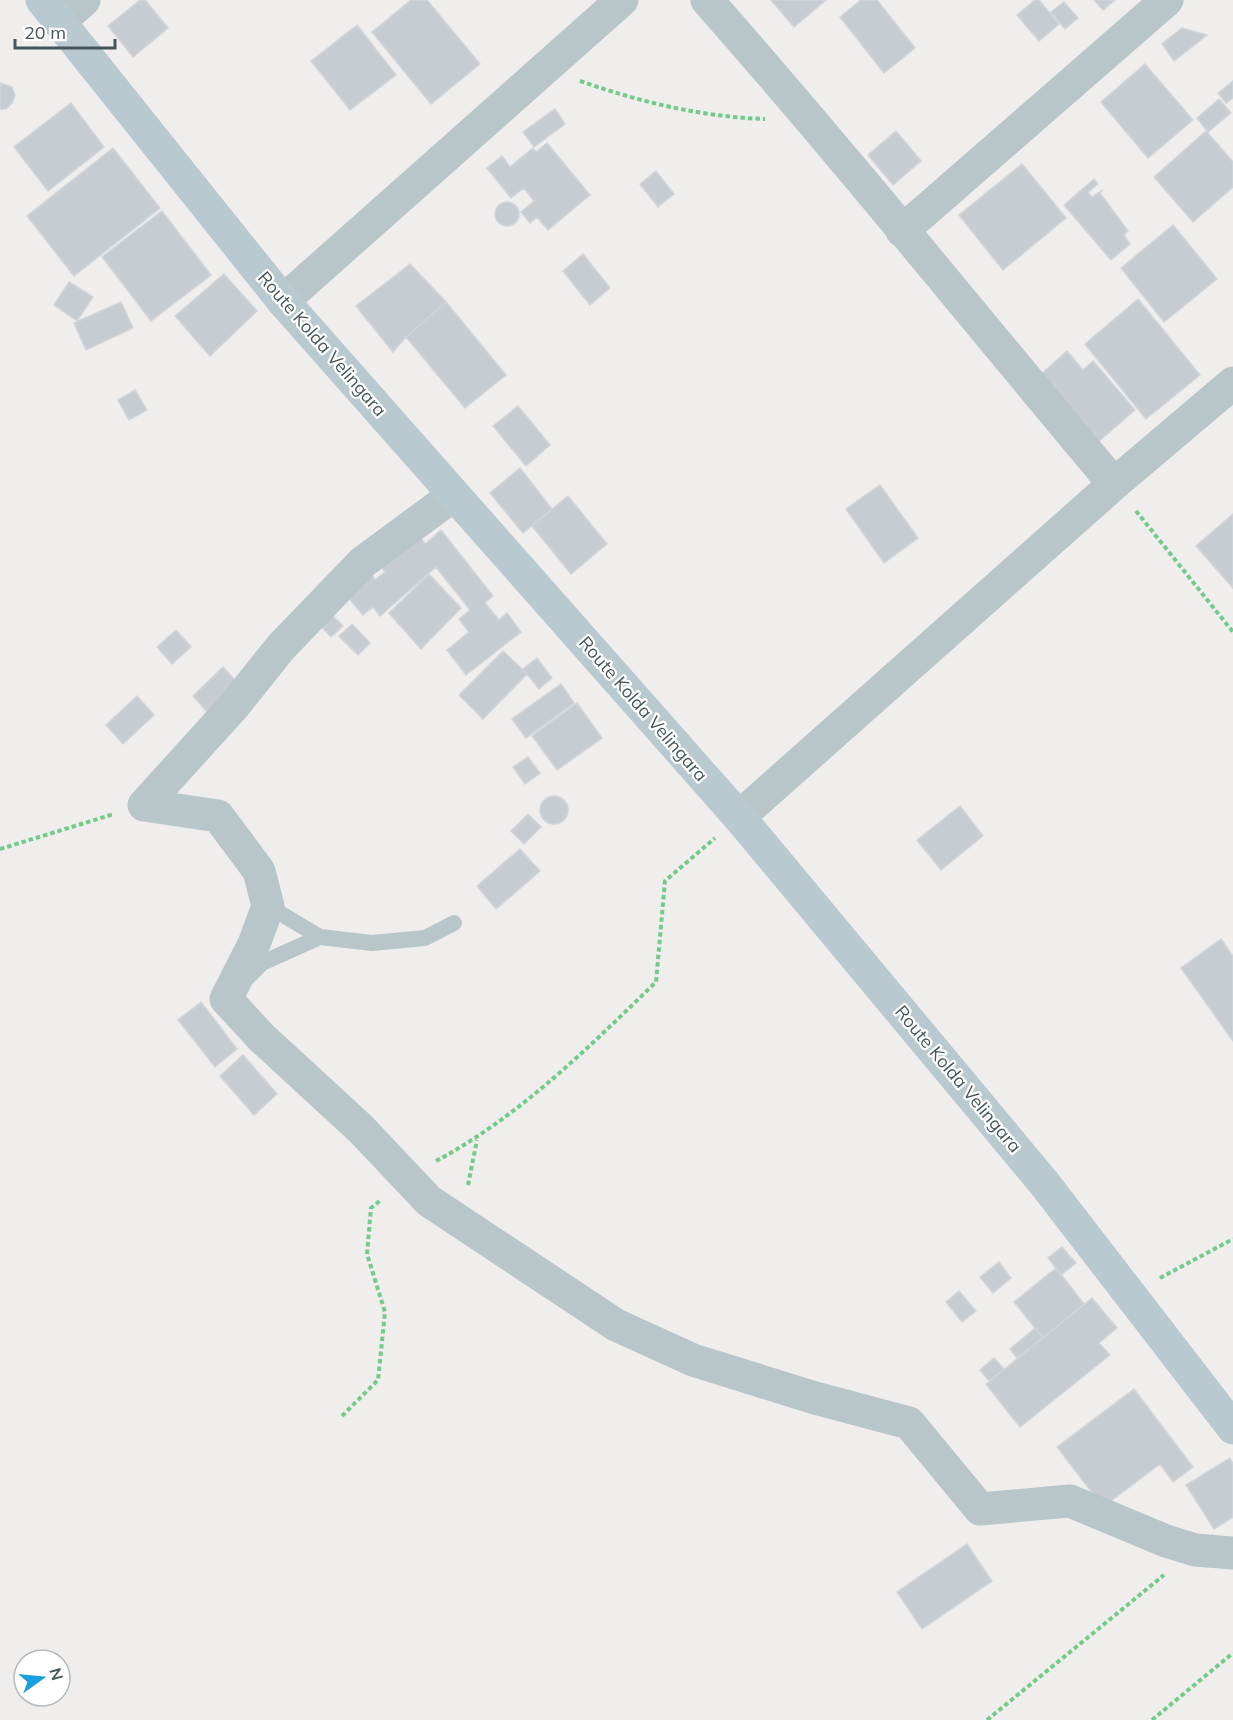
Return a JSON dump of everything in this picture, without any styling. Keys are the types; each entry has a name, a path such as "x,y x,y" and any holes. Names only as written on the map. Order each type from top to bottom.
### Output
{"main road":[{"name":"Route Kolda Velingara","path":"50,11 283,301 739,817 1044,1182 1233,1428"}],"street":[{"path":"50,11 84,0"},
{"path":"283,301 622,0"},
{"path":"706,0 814,121 902,231 1114,484"},
{"path":"902,231 1167,0"},
{"path":"739,817 1114,484 1233,383"},
{"path":"144,805 232,707 281,647 363,562 454,495"},
{"path":"144,805 218,816 259,871 268,906 254,944 226,999 262,1038 361,1129 429,1201 616,1325 693,1360 909,1423 980,1509 1070,1501 1195,1550 1233,1553"}],"lane":[{"path":"268,906 320,937 372,943 425,938 454,923"},
{"path":"226,999 262,963 320,937"}],"path":[{"path":"542,69 624,96 724,118 814,121"},
{"path":"1114,484 1233,632"},
{"path":"0,849 144,805"},
{"path":"342,1416 378,1380 385,1312 368,1254 371,1208 407,1177 477,1139 582,1054 656,982 665,881 739,817"},
{"path":"454,1217 470,1179 477,1139"},
{"path":"1130,1294 1233,1239"},
{"path":"987,1720 1195,1550"},
{"path":"1152,1720 1233,1653"}],"building":[{"path":"140,0 145,0 168,28 133,57 108,26"},
{"path":"411,0 427,0 480,64 431,104 372,32"},
{"path":"771,0 826,0 794,27"},
{"path":"861,0 877,0 915,48 884,73 840,17"},
{"path":"1035,0 1039,0 1059,24 1039,41 1017,15"},
{"path":"1094,0 1115,0 1103,10"},
{"path":"1064,2 1078,18 1065,29 1051,12"},
{"path":"357,25 396,75 350,110 311,61"},
{"path":"1182,28 1207,35 1174,61 1162,44"},
{"path":"1145,64 1193,120 1148,158 1101,102"},
{"path":"1233,81 1233,98 1226,103 1218,93"},
{"path":"0,83 12,87 15,95 12,103 6,109 0,109"},
{"path":"1219,99 1231,113 1208,132 1197,118"},
{"path":"71,103 104,147 48,191 14,147"},
{"path":"555,109 565,124 534,147 523,132"},
{"path":"896,131 921,161 893,185 868,155"},
{"path":"1206,131 1233,162 1233,187 1193,222 1154,177"},
{"path":"547,143 590,195 548,230 537,217 530,223 521,212 534,201 524,188 511,198 487,168 502,156 510,167 533,148 536,152"},
{"path":"113,148 160,208 74,276 27,216"},
{"path":"1022,164 1066,218 1003,270 959,215"},
{"path":"656,171 674,194 658,207 640,184"},
{"path":"1094,179 1098,184 1088,192 1092,197 1103,190 1100,193 1128,231 1124,235 1130,244 1111,260 1064,205"},
{"path":"507,202 516,205 519,214 516,223 507,226 498,223 495,214 498,205"},
{"path":"162,211 211,275 151,321 102,257"},
{"path":"1173,225 1217,279 1164,322 1121,268"},
{"path":"583,254 610,288 590,305 563,271"},
{"path":"410,264 446,302 406,337 393,352 356,306"},
{"path":"224,274 257,311 210,356 175,316"},
{"path":"69,282 93,297 77,321 54,305"},
{"path":"1138,299 1200,375 1146,419 1085,344"},
{"path":"121,302 133,328 86,350 74,323"},
{"path":"446,302 506,375 465,408 406,337"},
{"path":"1067,351 1083,370 1093,361 1135,410 1097,443 1039,376"},
{"path":"135,390 147,410 129,420 118,400"},
{"path":"518,406 550,445 526,466 493,426"},
{"path":"520,468 552,509 523,533 490,493"},
{"path":"880,485 918,538 884,563 846,509"},
{"path":"568,496 607,544 571,574 532,526"},
{"path":"1233,514 1233,588 1196,546"},
{"path":"441,530 493,596 485,603 499,620 507,613 521,632 466,675 447,650 469,632 459,619 470,610 436,567 380,616 373,607 363,615 343,591 368,570 375,580 385,572 378,563 416,532 425,544"},
{"path":"429,574 461,608 421,649 389,613"},
{"path":"330,613 343,626 331,637 319,624"},
{"path":"352,624 370,643 358,655 339,636"},
{"path":"176,630 191,647 172,664 157,647"},
{"path":"503,651 527,674 483,719 459,695"},
{"path":"537,658 552,678 539,689 523,669"},
{"path":"223,667 238,683 207,712 193,696"},
{"path":"561,684 574,703 526,738 512,719"},
{"path":"137,696 154,715 123,744 106,725"},
{"path":"577,703 602,738 557,770 532,736"},
{"path":"528,757 540,773 525,784 513,767"},
{"path":"554,796 564,800 568,810 564,820 554,824 544,820 540,810 544,800"},
{"path":"960,806 983,836 941,870 917,840"},
{"path":"528,814 541,827 524,844 511,831"},
{"path":"520,849 540,871 496,909 477,886"},
{"path":"1221,939 1233,956 1233,1041 1181,968"},
{"path":"201,1002 237,1049 215,1067 178,1020"},
{"path":"243,1055 277,1094 254,1115 220,1076"},
{"path":"1062,1247 1076,1263 1061,1275 1048,1258"},
{"path":"999,1262 1011,1278 993,1293 980,1277"},
{"path":"1056,1268 1084,1304 1043,1338 1014,1302"},
{"path":"959,1291 976,1311 962,1322 946,1302"},
{"path":"1092,1298 1117,1328 1099,1343 1110,1355 1020,1427 986,1384"},
{"path":"1035,1328 1043,1338 1017,1358 1010,1349"},
{"path":"994,1358 1004,1369 989,1381 980,1370"},
{"path":"1134,1389 1193,1467 1173,1482 1160,1464 1103,1507 1057,1447"},
{"path":"1230,1458 1233,1464 1233,1517 1214,1529 1186,1485"},
{"path":"967,1544 992,1581 922,1629 897,1592"}]}
